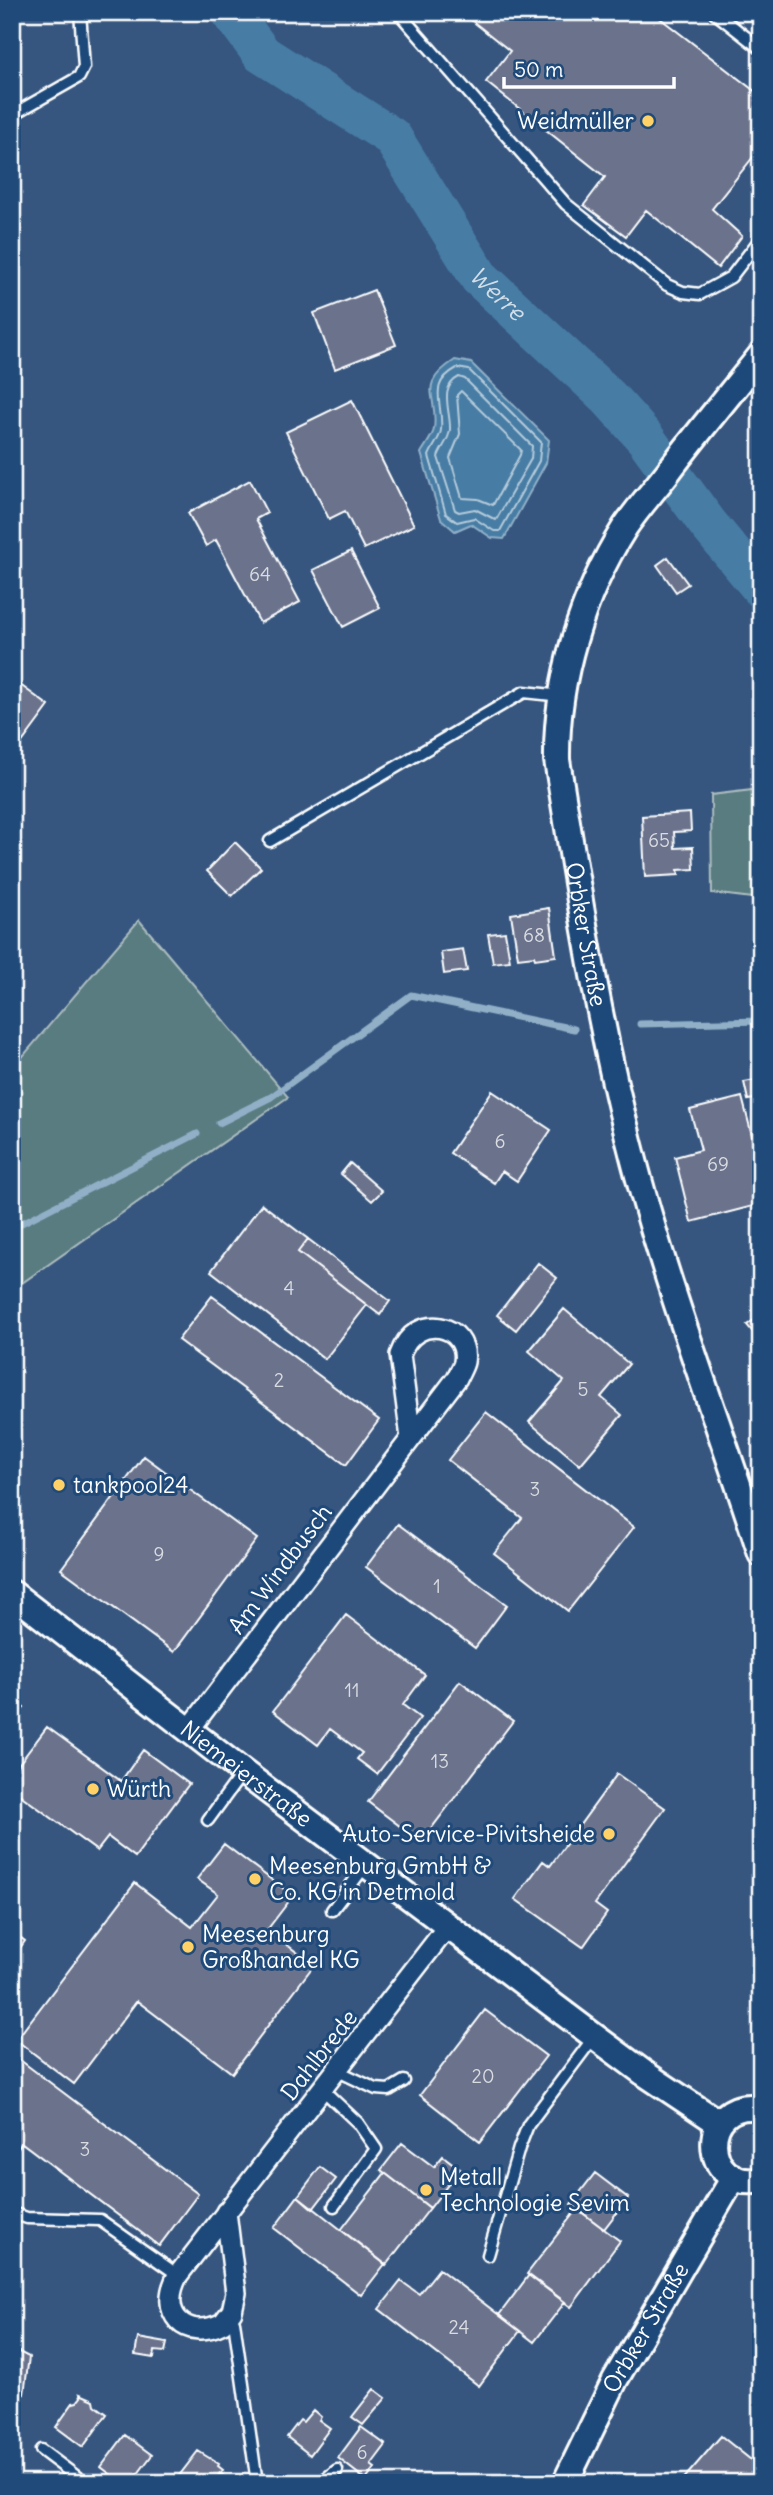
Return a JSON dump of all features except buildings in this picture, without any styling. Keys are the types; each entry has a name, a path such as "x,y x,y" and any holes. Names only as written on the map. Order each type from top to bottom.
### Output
{"street":[{"name":"Orbker Straße","path":"761,355 626,526 595,583 576,632 556,727 557,760 608,1053 630,1146 656,1240 706,1394 755,1516 761,1553"},
{"name":"Am Windbusch","path":"189,1730 457,1378 464,1362 462,1346 454,1334 442,1328 424,1328 414,1333 405,1343 400,1355 411,1438"},
{"name":"Niemeierstraße","path":"12,1593 243,1772 594,2036 719,2123"},
{"name":"Dahlbrede","path":"228,2318 213,2328 200,2330 181,2323 174,2316 171,2305 173,2284 178,2275 448,1926"},
{"path":"761,2108 739,2108 728,2114 719,2123 713,2143 715,2154 725,2171 745,2181 761,2180"},
{"name":"Orbker Straße","path":"565,2483 615,2380 734,2177"},
{"path":"226,2212 236,2293 228,2318"}],"lane":[{"path":"12,115 79,77 84,68 80,12"},
{"path":"398,12 566,204 667,285 683,292 700,294 731,277 761,238"},
{"path":"714,12 761,49"},
{"path":"271,841 519,690 562,696"},
{"path":"208,1820 243,1772"},
{"path":"332,1910 366,1865"},
{"path":"488,2255 528,2125 594,2036"},
{"path":"338,2071 376,2090 389,2090 404,2081"},
{"path":"323,2090 358,2123 376,2149 334,2206"},
{"path":"12,2213 27,2217 100,2220 178,2275"},
{"path":"228,2318 234,2322 257,2483"},
{"path":"41,2450 85,2483"},
{"path":"320,2483 337,2470"}],"green space":[{"path":"761,789 761,899 712,893 711,795"},
{"path":"139,920 288,1097 12,1290 12,1069"}],"water":[{"path":"455,360 471,363 549,440 546,463 504,539 492,538 471,524 455,531 441,519 421,453 434,429 432,384 443,369"}],"waterway":[{"name":"Werre","path":"231,12 262,54 392,137 479,277 608,397 645,438 708,524 761,588"},
{"path":"219,1123 271,1097 411,995 574,1029"},
{"path":"640,1024 761,1021"},
{"path":"12,1228 197,1134"}],"place":[{"name":"Weidmüller","path":"648,121"},
{"name":"tankpool24","path":"59,1485"},
{"name":"Würth","path":"93,1789"},
{"name":"Auto-Service-Pivitsheide","path":"609,1834"},
{"name":"Meesenburg GmbH & Co. KG in Detmold","path":"255,1879"},
{"name":"Meesenburg Großhandel KG","path":"188,1947"},
{"name":"Metall Technologie Sevim","path":"426,2190"}]}
